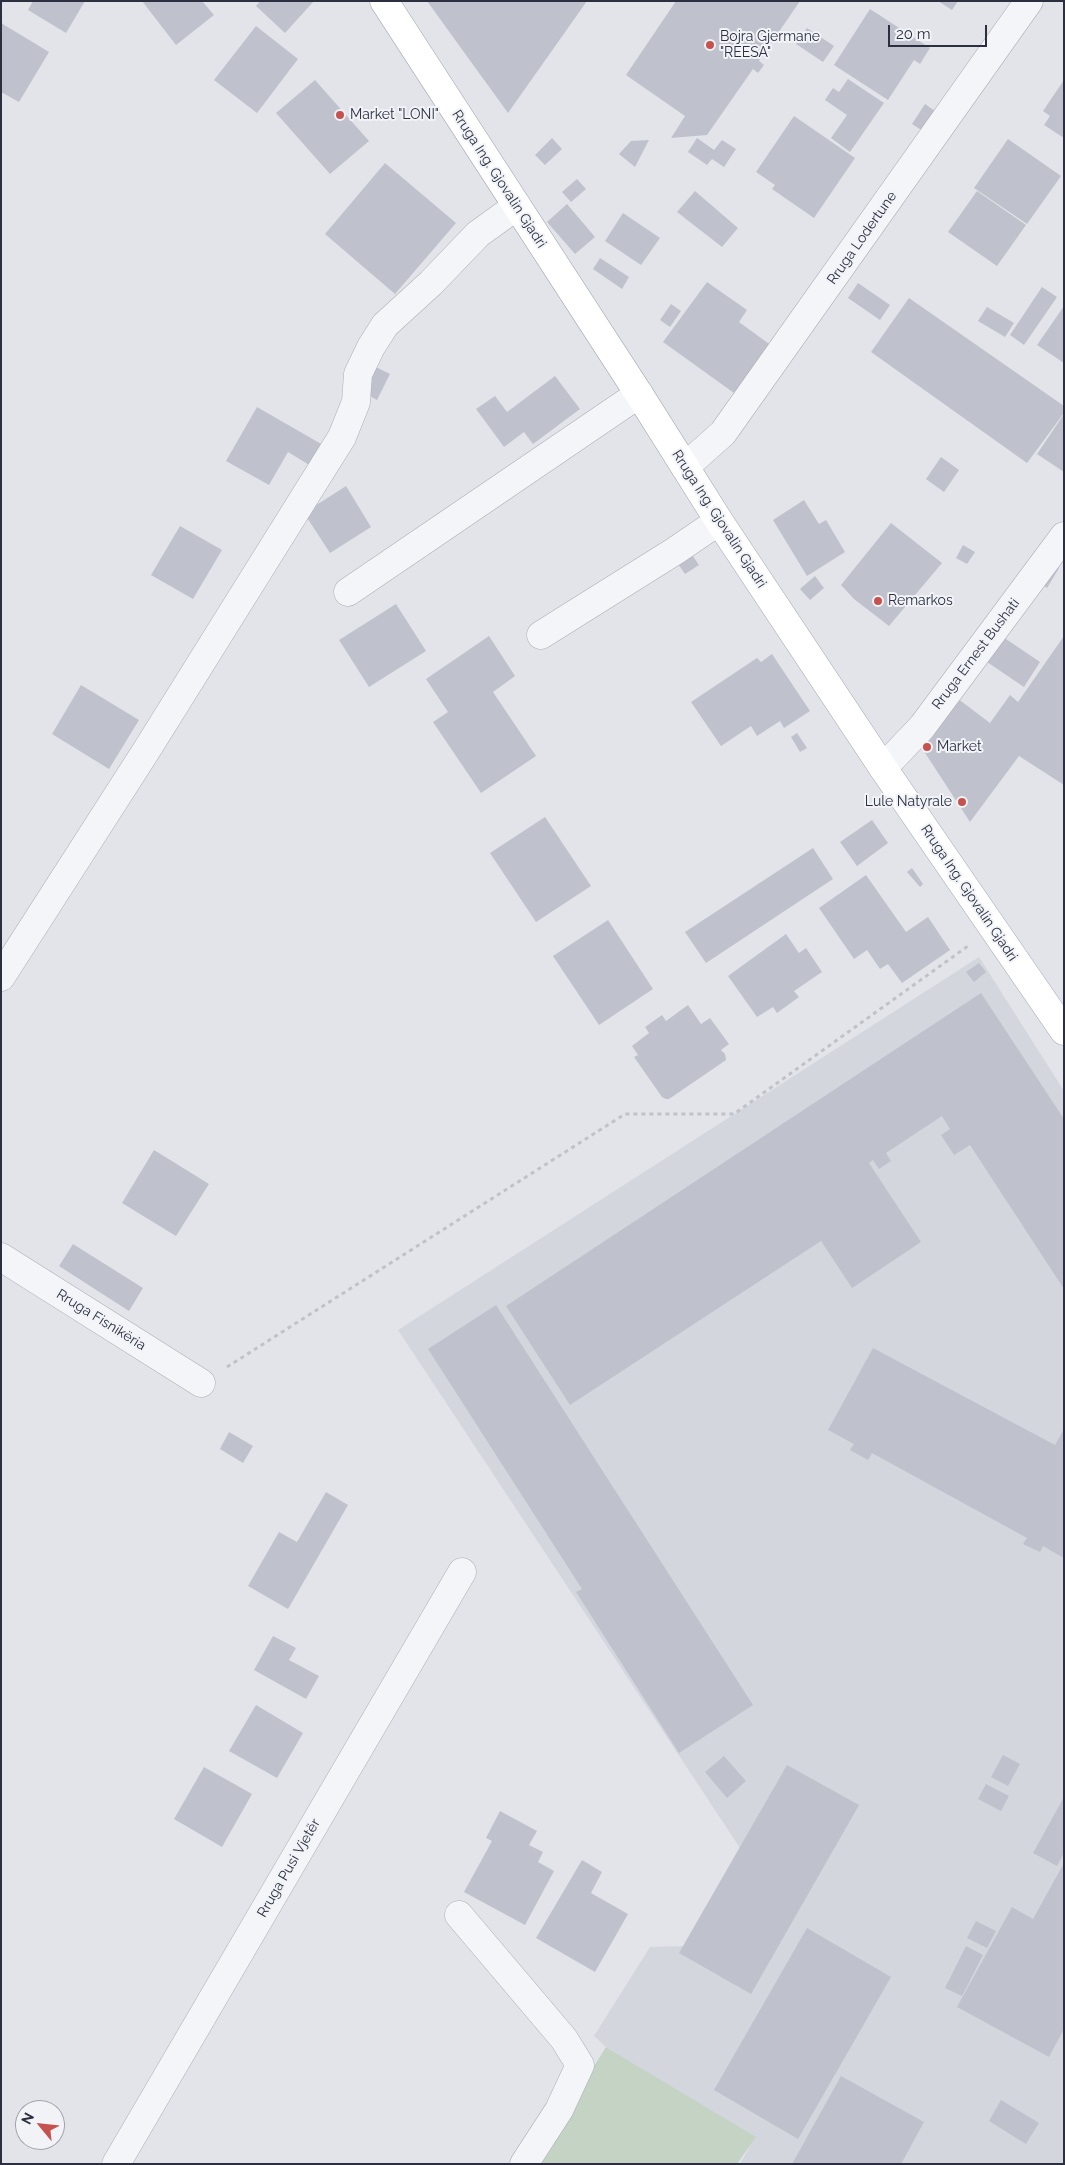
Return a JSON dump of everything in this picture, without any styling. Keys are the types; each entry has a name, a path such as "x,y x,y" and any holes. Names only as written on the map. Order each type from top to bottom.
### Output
{"main road":[{"name":"Rruga Ing. Gjovalin Gjadri","path":"384,1 639,394 719,521 883,768 1064,1031"}],"street":[{"name":"Rruga Lodertune","path":"685,467 723,433 1029,1"},
{"path":"1,977 151,743 342,438 356,402 358,374 370,347 385,325 431,283 478,234 517,206"},
{"path":"348,592 639,394"},
{"path":"542,635 719,521"},
{"name":"Rruga Ernest Bushati","path":"883,768 922,727 1064,536"},
{"name":"Rruga Fisnikëria","path":"1,1256 201,1383"},
{"name":"Rruga Pusi Vjetër","path":"116,2164 462,1572"},
{"path":"459,1915 564,2039 580,2065 559,2110 524,2164"}],"path":[{"path":"201,1383 625,1114 734,1114 993,928"}],"shaded area":[{"path":"979,957 1064,1091 1064,2164 740,2164 755,2137 606,2047 594,2036 650,1947 684,1946 740,1848 398,1330"}],"green space":[{"path":"606,2047 756,2137 737,2164 533,2164"}],"building":[{"path":"33,1 85,1 66,33 28,10"},
{"path":"142,1 202,1 214,15 176,45"},
{"path":"260,1 314,1 285,33 256,6"},
{"path":"427,1 587,1 508,113"},
{"path":"676,1 800,1 759,61 764,65 758,73 753,69 707,135 671,138 685,116 626,75"},
{"path":"938,1 958,1 952,10"},
{"path":"870,9 930,48 920,64 914,60 888,100 834,65"},
{"path":"1,23 49,52 19,102 1,92"},
{"path":"256,26 298,59 257,113 214,80"},
{"path":"807,28 834,46 823,62 796,44"},
{"path":"848,79 884,103 850,152 831,138 847,115 825,100 833,88 839,92"},
{"path":"315,80 369,141 330,174 276,113"},
{"path":"1064,80 1064,138 1044,125 1050,116 1043,111"},
{"path":"925,104 942,116 929,135 912,124"},
{"path":"794,116 855,158 814,218 772,189 775,185 756,172"},
{"path":"552,138 562,149 545,165 535,155"},
{"path":"697,138 714,150 722,140 736,149 724,167 712,159 707,165 688,152"},
{"path":"1008,139 1061,176 1027,224 974,188"},
{"path":"649,140 635,167 619,154 631,141"},
{"path":"385,163 456,223 395,294 325,234"},
{"path":"577,179 586,189 571,202 562,192"},
{"path":"695,191 738,228 722,247 677,212"},
{"path":"977,191 1026,225 997,266 948,232"},
{"path":"567,204 595,237 575,254 547,222"},
{"path":"623,213 660,238 641,265 605,241"},
{"path":"600,258 629,277 622,289 593,269"},
{"path":"707,282 747,310 739,322 776,349 741,398 663,342"},
{"path":"858,283 890,305 880,320 848,298"},
{"path":"1042,287 1057,297 1024,345 1010,335"},
{"path":"909,298 1064,406 1064,413 1027,463 871,352"},
{"path":"671,304 681,311 670,327 660,320"},
{"path":"1064,306 1064,363 1037,345"},
{"path":"987,307 1014,323 1005,337 978,321"},
{"path":"372,365 390,374 377,400 359,390"},
{"path":"555,376 580,409 533,444 524,432 504,447 476,409 495,396 507,412"},
{"path":"257,407 323,445 311,466 288,452 269,485 226,461"},
{"path":"1064,414 1064,472 1037,454"},
{"path":"941,457 959,470 944,492 926,479"},
{"path":"346,486 371,527 330,553 304,513"},
{"path":"804,500 819,524 826,520 845,552 807,576 773,520"},
{"path":"891,523 942,563 889,626 854,599 841,585"},
{"path":"180,526 222,550 193,599 151,575"},
{"path":"963,545 975,552 967,564 956,558"},
{"path":"690,552 699,565 685,574 676,561"},
{"path":"1054,564 1059,568 1047,588 1042,584"},
{"path":"815,576 824,588 810,600 800,589"},
{"path":"396,604 426,651 369,687 339,640"},
{"path":"489,636 515,676 493,692 536,756 481,793 433,722 448,712 426,679"},
{"path":"1064,636 1064,785 1019,756 970,822 918,742 953,695 990,723 1010,695 1018,702"},
{"path":"1003,637 1040,662 1024,687 987,662"},
{"path":"772,654 810,711 784,728 780,721 757,736 751,726 721,746 691,702 757,658 761,662"},
{"path":"81,685 139,720 109,769 52,734"},
{"path":"797,733 807,748 800,752 791,737"},
{"path":"545,817 591,886 536,922 490,853"},
{"path":"872,820 888,843 857,866 840,842"},
{"path":"813,848 833,879 706,963 685,932"},
{"path":"912,868 923,884 920,887 907,872"},
{"path":"866,875 906,932 928,917 950,950 902,983 888,964 880,969 867,950 854,959 819,908"},
{"path":"608,920 653,989 599,1025 553,956"},
{"path":"786,934 799,953 806,948 822,972 794,991 799,997 777,1013 773,1007 757,1017 728,976"},
{"path":"979,963 986,972 974,982 966,972"},
{"path":"981,993 1064,1119 1064,1289 970,1145 954,1155 941,1135 950,1129 942,1116 886,1153 891,1161 879,1169 873,1160 869,1163 921,1242 852,1288 821,1241 570,1405 506,1306"},
{"path":"688,1005 701,1024 710,1018 729,1044 721,1050 725,1054 726,1060 669,1099 666,1099 662,1097 634,1057 638,1055 632,1046 649,1033 645,1027 662,1015 666,1021"},
{"path":"154,1150 209,1184 176,1236 122,1203"},
{"path":"73,1244 143,1288 129,1311 59,1266"},
{"path":"496,1305 753,1705 679,1753 576,1592 582,1589 428,1349"},
{"path":"873,1348 1055,1445 1064,1429 1064,1558 1043,1546 1040,1552 1023,1544 1027,1538 872,1453 868,1460 850,1450 854,1444 828,1430"},
{"path":"229,1432 253,1446 243,1463 220,1449"},
{"path":"326,1492 348,1505 288,1609 248,1586 279,1532 297,1542"},
{"path":"273,1636 296,1648 289,1660 319,1676 306,1699 254,1670"},
{"path":"256,1705 303,1733 277,1778 229,1751"},
{"path":"1003,1755 1020,1764 1008,1786 991,1777"},
{"path":"724,1756 746,1781 727,1798 705,1772"},
{"path":"787,1765 859,1805 751,1994 679,1953"},
{"path":"204,1767 252,1794 222,1847 174,1819"},
{"path":"986,1784 1009,1796 1001,1811 978,1799"},
{"path":"1064,1797 1064,1853 1057,1866 1033,1853"},
{"path":"500,1811 537,1831 529,1845 543,1852 538,1862 554,1871 525,1925 464,1892 492,1841 486,1838"},
{"path":"582,1860 602,1872 591,1893 628,1914 595,1972 536,1938"},
{"path":"1064,1863 1064,2029 1049,2057 957,2007 1012,1907 1033,1919"},
{"path":"976,1921 996,1931 987,1948 967,1938"},
{"path":"807,1928 891,1977 798,2139 714,2090"},
{"path":"966,1946 983,1955 962,1996 945,1988"},
{"path":"841,2076 924,2122 901,2164 792,2164"},
{"path":"1001,2100 1039,2123 1026,2144 989,2121"}],"place":[{"name":"Bojra Gjermane \"REESA\"","path":"710,45"},
{"name":"Market \"LONI\"","path":"340,115"},
{"name":"Remarkos","path":"878,601"},
{"name":"Market","path":"927,747"},
{"name":"Lule Natyrale","path":"962,802"}]}
